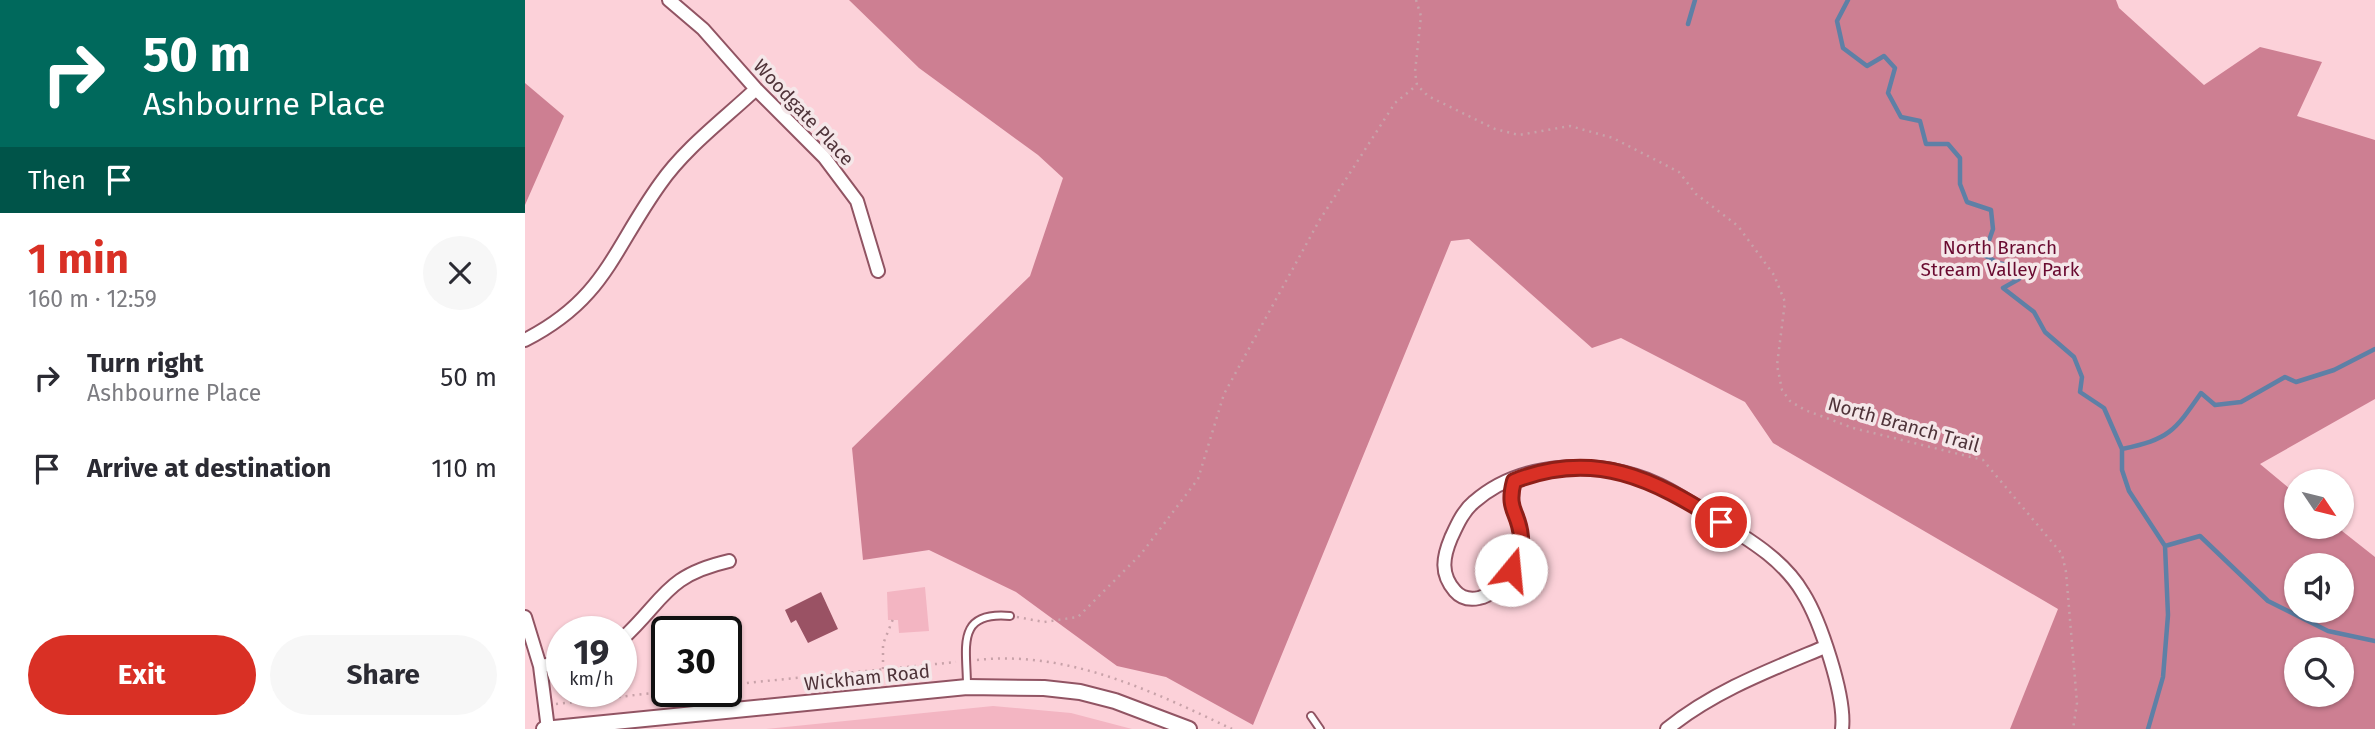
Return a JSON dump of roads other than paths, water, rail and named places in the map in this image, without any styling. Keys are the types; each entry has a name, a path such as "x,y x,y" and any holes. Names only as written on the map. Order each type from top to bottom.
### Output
{"street":[{"name":"Woodgate Place","path":"669,0 703,30 756,89 824,157 857,201 878,271"},
{"path":"525,340 550,327 596,287 660,184 680,160 756,89"},
{"path":"1514,481 1510,497 1511,511 1521,538 1511,570 1487,596 1472,600 1460,596 1448,583 1443,569 1446,549 1460,519 1473,502 1514,481 1560,467 1596,468 1625,473 1668,489 1762,548 1803,593 1839,687 1842,729"},
{"path":"637,623 679,579 705,567 729,561"},
{"path":"525,617 540,666 546,705 546,729"},
{"path":"1667,729 1740,683 1825,647"},
{"path":"540,666 546,665"},
{"name":"Wickham Road","path":"546,729 967,687 1044,688 1080,692 1115,701 1189,729"}],"lane":[{"path":"967,687 965,642 969,627 977,621 996,615 1010,616"},
{"path":"1311,716 1321,729"}],"waterway":[{"path":"1688,24 1695,0"},
{"path":"1848,0 1837,21 1843,48 1867,66 1884,56 1895,68 1888,93 1901,117 1920,121 1926,144 1948,144 1960,158 1960,184 1967,202 1991,210 1993,229 1984,255 1998,263 2018,267 2019,279 2003,288 2034,312 2045,332 2074,357 2082,377 2080,392 2104,408 2122,449 2122,470 2129,491 2165,546 2168,615 2163,677 2148,729"},
{"path":"2122,449 2150,442 2169,432 2201,393 2215,405 2241,402 2285,377 2296,382 2334,370 2375,349"},
{"path":"2165,546 2200,536 2268,601 2328,631 2375,641"}],"park label":[{"name":"North Branch Stream Valley Park","path":"2000,258"}]}
